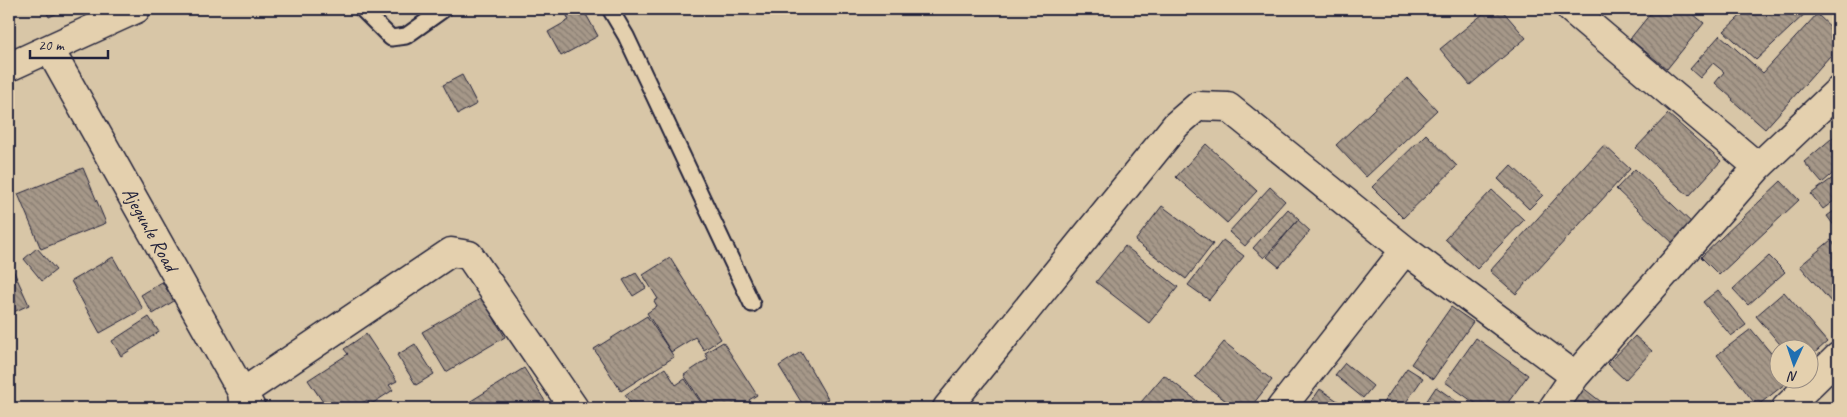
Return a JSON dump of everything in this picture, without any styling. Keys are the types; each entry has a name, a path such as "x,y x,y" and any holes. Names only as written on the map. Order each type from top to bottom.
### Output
{"main road":[{"path":"9,68 136,9"},
{"path":"1571,9 1758,167"},
{"name":"Ajegunle Road","path":"50,50 246,403"},
{"path":"1552,408 1576,376 1758,167 1838,91"},
{"path":"947,408 1176,125 1198,106 1228,107 1405,250 1576,376"},
{"path":"1281,408 1405,250"},
{"path":"246,403 451,252 469,255 574,408"},
{"path":"1786,408 1838,357"}],"lane":[{"path":"362,9 390,38 406,36 444,9"},
{"path":"610,9 626,36 752,304"}],"building":[{"path":"45,9 67,9 49,17"},
{"path":"583,9 598,36 561,56 548,32 569,20 564,10"},
{"path":"1489,9 1501,9 1526,38 1470,85 1440,49"},
{"path":"1616,9 1631,9 1623,16"},
{"path":"1654,9 1687,9 1704,23 1667,69 1630,39"},
{"path":"1748,9 1809,10 1756,60 1724,31"},
{"path":"1817,14 1838,34 1838,47 1765,129 1715,83 1724,72 1713,63 1700,78 1690,69 1720,35 1763,73"},
{"path":"462,75 477,104 458,114 443,85"},
{"path":"1407,78 1437,110 1366,177 1336,145"},
{"path":"1668,114 1721,161 1689,196 1636,148"},
{"path":"1838,133 1838,169 1822,183 1804,162"},
{"path":"1426,134 1457,166 1403,218 1372,187"},
{"path":"1206,144 1257,191 1227,223 1176,177"},
{"path":"1604,145 1630,169 1516,294 1490,271"},
{"path":"1511,165 1543,195 1529,209 1498,179"},
{"path":"83,168 106,223 41,249 18,194"},
{"path":"1635,169 1694,225 1675,245 1616,189"},
{"path":"1838,174 1838,198 1823,209 1811,194"},
{"path":"1781,181 1799,200 1719,275 1701,257"},
{"path":"1270,187 1285,201 1245,246 1229,232"},
{"path":"1492,190 1524,220 1477,269 1445,239"},
{"path":"1162,206 1213,244 1186,279 1135,241"},
{"path":"1838,208 1838,231 1827,216"},
{"path":"1288,209 1299,219 1264,258 1253,248"},
{"path":"1298,220 1310,231 1279,267 1267,257"},
{"path":"1223,240 1244,256 1209,300 1188,285"},
{"path":"1831,240 1838,248 1838,310 1800,266"},
{"path":"1125,246 1178,287 1149,323 1096,282"},
{"path":"37,248 56,270 42,281 24,259"},
{"path":"1769,256 1785,272 1748,305 1733,289"},
{"path":"113,257 143,309 100,333 71,281"},
{"path":"670,258 721,339 704,350 695,337 671,352 647,313 657,306 654,301 658,299 643,275"},
{"path":"9,261 29,305 9,314"},
{"path":"636,273 646,288 633,296 623,280"},
{"path":"162,282 174,301 153,314 141,295"},
{"path":"1718,290 1746,325 1731,336 1703,302"},
{"path":"1784,292 1827,342 1820,348 1820,340 1776,340 1756,316"},
{"path":"482,298 505,337 446,372 422,332"},
{"path":"1451,307 1473,322 1433,379 1411,364"},
{"path":"647,316 674,357 621,391 594,349"},
{"path":"149,317 159,332 121,356 112,341"},
{"path":"1751,329 1770,352 1770,390 1777,390 1757,406 1717,355"},
{"path":"366,334 397,381 389,385 393,390 370,405 367,400 355,408 327,408 308,380 348,354 344,349"},
{"path":"1635,336 1652,351 1625,380 1608,364"},
{"path":"1476,338 1528,375 1504,408 1482,408 1445,382"},
{"path":"723,342 757,395 749,400 755,408 703,408 705,407 684,375 708,359 705,353"},
{"path":"1224,342 1272,380 1250,408 1235,408 1195,377"},
{"path":"415,344 434,374 416,385 397,355"},
{"path":"801,352 828,399 812,408 805,408 779,366"},
{"path":"1345,363 1373,386 1363,398 1335,375"},
{"path":"524,368 545,401 534,408 469,408 466,404"},
{"path":"665,368 676,385 685,379 702,404 696,408 634,408 625,395"},
{"path":"1407,368 1423,378 1402,408 1380,407"},
{"path":"1164,375 1206,408 1136,408"},
{"path":"1436,387 1466,408 1422,408"},
{"path":"1582,387 1609,408 1565,408"},
{"path":"1320,389 1348,408 1307,408"}]}
